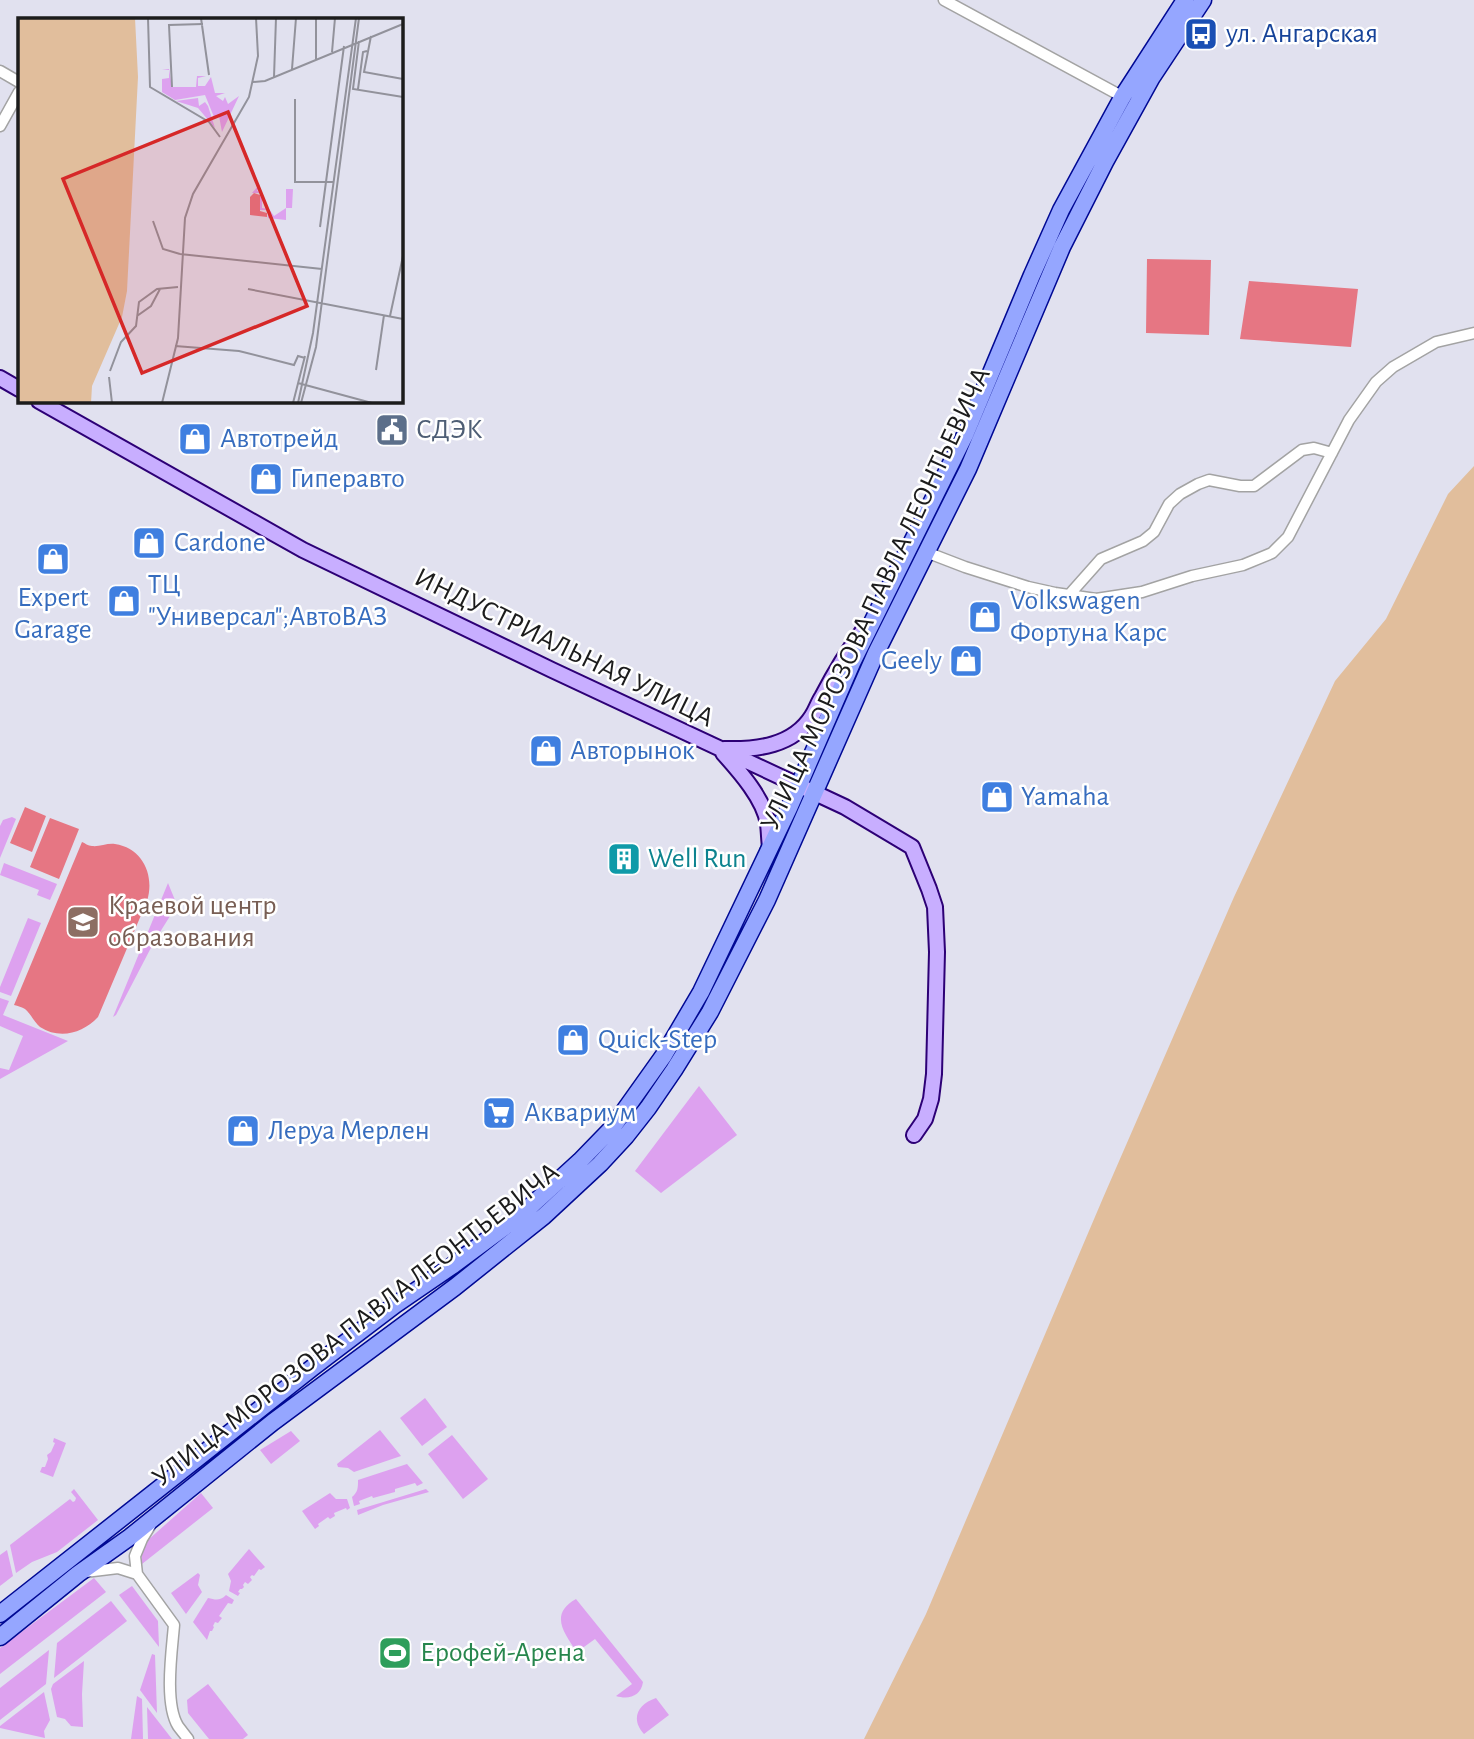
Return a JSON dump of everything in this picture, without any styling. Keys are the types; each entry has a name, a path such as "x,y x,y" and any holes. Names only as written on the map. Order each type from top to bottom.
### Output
{"main road":[{"name":"УЛИЦА МОРОЗОВА ПАВЛА ЛЕОНТЬЕВИЧА","path":"0,1614 312,1368 522,1214 612,1128 664,1055 701,992 753,885 852,663 965,435 1057,219 1087,160 1129,100 1185,0"},
{"name":"УЛИЦА МОРОЗОВА ПАВЛА ЛЕОНТЬЕВИЧА","path":"0,1637 273,1422 544,1216 590,1173 648,1108 710,1013 766,900 876,653 985,432 1062,247 1105,162 1129,100 1152,77 1203,0"},
{"path":"0,378 18,388"},
{"name":"ИНДУСТРИАЛЬНАЯ УЛИЦА","path":"41,402 303,550 845,807 912,847 935,907 937,952 931,1099 925,1119 914,1135"},
{"path":"719,749 750,750 769,746 798,732 811,718 853,644 877,612"},
{"path":"719,749 750,786 768,822 770,847 753,885"}],"street":[{"path":"944,0 1129,100"},
{"path":"0,71 18,81"},
{"path":"0,126 18,94"},
{"path":"926,552 1028,587 1096,599 1142,592 1192,576 1243,565 1272,553 1288,537 1349,420 1376,382 1393,367 1436,342 1474,333"},
{"path":"1069,595 1101,559 1143,541 1154,532 1169,504 1198,484 1209,480 1254,486 1302,450 1314,448 1332,453"},
{"path":"160,1513 142,1539 135,1556 137,1574 174,1625 170,1663 172,1706 176,1724 188,1739"},
{"path":"78,1574 118,1568 137,1574"}],"shaded area":[{"path":"1147,259 1211,260 1209,335 1146,333"},
{"path":"1249,281 1358,289 1351,347 1240,339"},
{"path":"1474,466 1474,1739 864,1739 926,1614 1234,897 1335,681 1386,619 1448,494"},
{"path":"25,807 46,816 32,852 10,843"},
{"path":"12,817 16,819 0,858 0,826 3,820"},
{"path":"50,818 79,829 59,879 30,867"},
{"path":"82,842 92,846 115,844 133,851 140,857 148,873 149,892 98,1017 78,1031 63,1034 40,1027 25,1009 14,1005"},
{"path":"4,863 57,884 50,900 37,895 39,890 0,875"},
{"path":"168,883 177,905 113,1017"},
{"path":"28,918 41,923 11,996 0,992 0,987"},
{"path":"0,998 9,1001 3,1015 68,1041 0,1079 0,1068 9,1070 23,1036 0,1026"},
{"path":"699,1086 737,1135 661,1193 635,1171"},
{"path":"425,1398 447,1427 422,1446 400,1418"},
{"path":"380,1430 401,1456 354,1472 338,1467 337,1464"},
{"path":"291,1431 300,1441 271,1464 260,1450"},
{"path":"452,1435 488,1479 463,1499 428,1454"},
{"path":"54,1438 66,1443 53,1477 40,1472 42,1467 45,1467 47,1455 55,1443"},
{"path":"407,1464 423,1483 395,1489 395,1492 373,1498 372,1496 354,1506 352,1497 357,1490 358,1480"},
{"path":"74,1489 98,1520 57,1552 32,1562 16,1573 10,1545 70,1499 75,1501 76,1498 71,1492"},
{"path":"426,1489 429,1492 358,1515 357,1510"},
{"path":"201,1493 213,1508 142,1564 141,1551 148,1540"},
{"path":"330,1493 336,1499 347,1499 350,1508 334,1513 335,1516 330,1519 328,1517 315,1529 302,1511"},
{"path":"249,1549 265,1567 250,1577 252,1580 248,1584 245,1582 238,1596 229,1591 231,1581 228,1574"},
{"path":"7,1550 13,1576 0,1586 0,1555"},
{"path":"198,1573 198,1585 202,1592 186,1614 171,1593"},
{"path":"94,1578 106,1592 0,1674 0,1648"},
{"path":"132,1586 158,1621 159,1647 119,1595"},
{"path":"226,1595 234,1600 232,1604 228,1603 219,1616 222,1618 218,1623 215,1622 207,1640 193,1622 208,1598 218,1600"},
{"path":"576,1599 643,1682 640,1691 634,1696 616,1696 632,1684 595,1639 577,1652 568,1638 561,1617 568,1605"},
{"path":"111,1601 127,1621 54,1678 57,1643"},
{"path":"49,1650 46,1684 0,1720 0,1688"},
{"path":"152,1654 155,1655 157,1713 140,1690"},
{"path":"84,1661 83,1727 71,1726 65,1719 57,1717 51,1689 53,1684"},
{"path":"208,1684 248,1735 243,1739 209,1739 188,1713 187,1700"},
{"path":"44,1692 50,1720 44,1731 45,1738 0,1728 0,1726"},
{"path":"137,1696 142,1699 143,1739 131,1739"},
{"path":"656,1698 669,1715 644,1734 637,1723 638,1713 645,1704"},
{"path":"147,1707 172,1739 148,1739"}],"place":[{"name":"ул. Ангарская","path":"1201,34"},
{"name":"СДЭК","path":"392,430"},
{"name":"Автотрейд","path":"195,439"},
{"name":"Гиперавто","path":"266,479"},
{"name":"Cardone","path":"149,543"},
{"name":"Expert Garage","path":"53,559"},
{"name":"ТЦ \"Универсал\";АвтоВАЗ","path":"124,601"},
{"name":"Volkswagen Фортуна Карс","path":"985,617"},
{"name":"Geely","path":"966,661"},
{"name":"Авторынок","path":"546,751"},
{"name":"Yamaha","path":"997,797"},
{"name":"Well Run","path":"624,859"},
{"name":"Краевой центр образования","path":"83,922"},
{"name":"Quick-Step","path":"573,1040"},
{"name":"Аквариум","path":"499,1113"},
{"name":"Леруа Мерлен","path":"243,1131"},
{"name":"Ерофей-Арена","path":"395,1653"}]}
